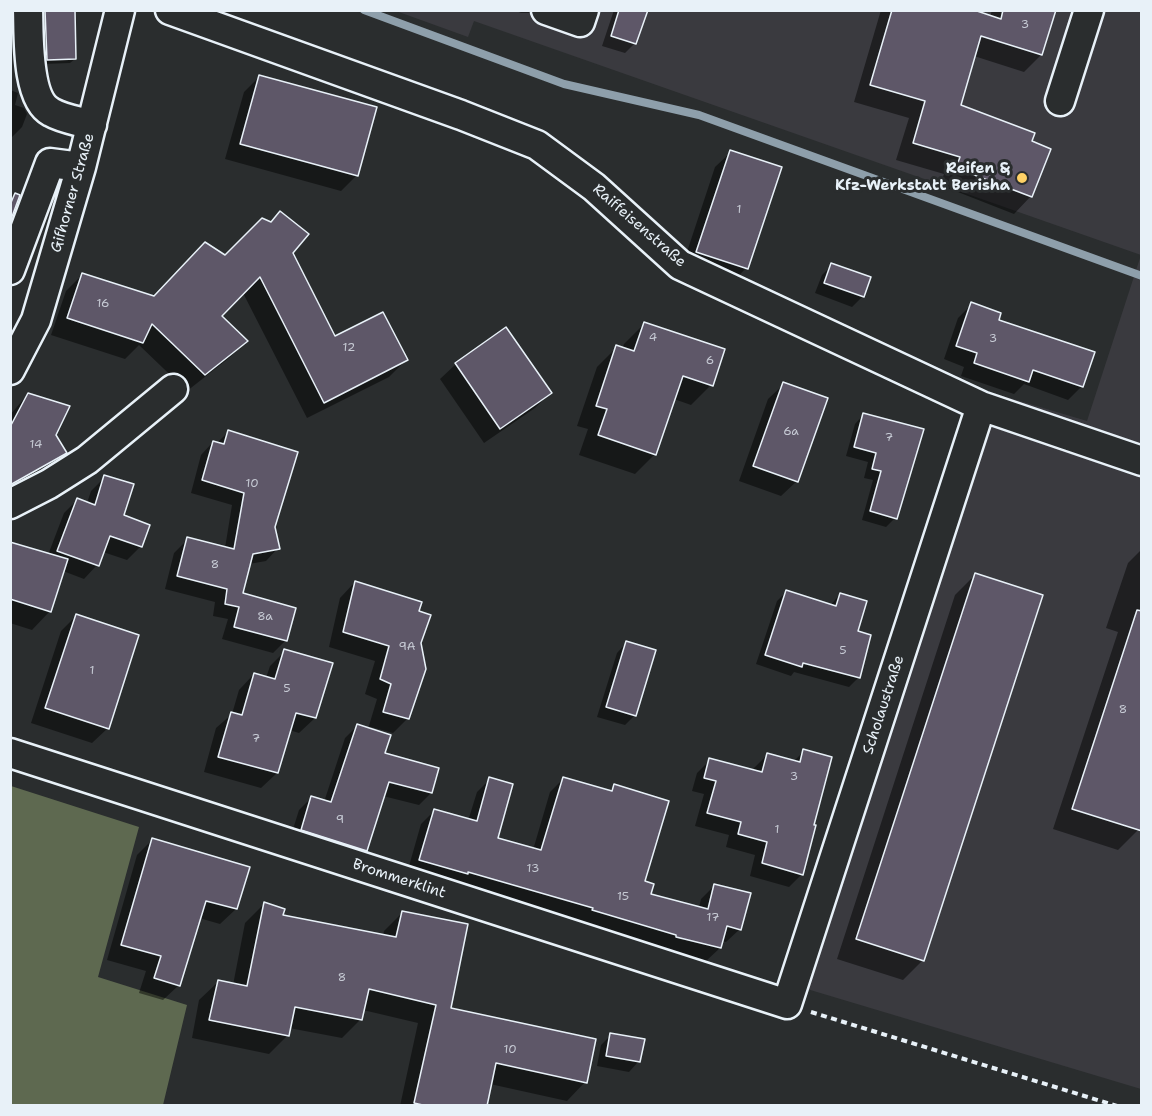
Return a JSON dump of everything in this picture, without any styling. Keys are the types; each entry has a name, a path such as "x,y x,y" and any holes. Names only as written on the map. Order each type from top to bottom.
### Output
{"street":[{"path":"28,10 31,68 38,98 51,112 92,125"},
{"name":"Gifhorner Straße","path":"10,369 36,320 81,167 120,10"},
{"name":"Raiffeisenstraße","path":"170,10 461,115 537,145 594,187 680,265 981,406 1142,461"},
{"path":"546,10 580,22 585,10"},
{"path":"1060,101 1089,10"},
{"path":"10,223 27,178 50,163 81,167"},
{"path":"10,270 50,163"},
{"path":"10,504 49,484 87,460 173,389"},
{"name":"Scholaustraße","path":"787,1004 981,406"},
{"name":"Brommerklint","path":"10,753 787,1004"}],"path":[{"path":"787,1004 1117,1106"}],"shaded area":[{"path":"396,11 1141,11 1141,255 474,21 468,37"},
{"path":"1141,255 1141,1089 807,989 993,393 1087,421"}],"green space":[{"path":"11,786 139,827 98,977 187,1005 163,1105 11,1105"}],"building":[{"path":"45,10 75,10 76,59 47,60"},
{"path":"619,10 648,10 636,44 611,36"},
{"path":"892,10 974,10 1001,19 1003,10 1056,10 1042,55 981,36 961,105 1035,133 1032,141 1051,149 1032,197 956,168 960,157 913,143 925,101 870,85"},
{"path":"259,75 377,107 358,176 240,144"},
{"path":"730,150 782,167 748,269 696,252"},
{"path":"15,193 20,195 10,222 10,205"},
{"path":"280,211 309,234 293,253 335,336 383,312 408,360 324,403 260,277 222,316 248,341 205,375 152,324 143,343 67,318 82,273 154,296 205,242 225,255 262,218 271,222"},
{"path":"831,263 871,277 864,297 824,283"},
{"path":"971,302 1001,313 999,320 1095,352 1083,387 1033,370 1029,382 974,363 977,353 956,346"},
{"path":"644,322 725,349 713,386 683,376 656,455 598,435 607,409 596,406 616,345 634,351"},
{"path":"506,327 552,393 500,429 455,363"},
{"path":"783,382 828,398 798,482 753,466"},
{"path":"28,393 70,406 56,435 67,453 10,485 10,427"},
{"path":"863,413 924,429 897,519 870,511 881,471 872,469 876,453 854,447"},
{"path":"228,430 298,452 275,527 280,549 253,554 243,593 296,608 287,641 234,627 239,607 225,604 227,589 177,576 187,537 234,549 244,493 202,480 213,441 224,444"},
{"path":"104,475 134,484 124,515 150,525 142,547 110,536 99,566 57,551 77,498 95,505"},
{"path":"10,542 68,559 51,612 10,599"},
{"path":"975,573 1043,595 924,961 856,939"},
{"path":"355,581 422,602 419,611 431,615 421,643 426,669 409,719 383,712 391,684 380,679 389,646 343,632"},
{"path":"786,590 836,606 840,593 867,601 858,631 871,635 860,678 803,663 802,667 765,655"},
{"path":"1137,610 1142,611 1142,831 1072,809"},
{"path":"76,614 139,635 109,729 45,708"},
{"path":"626,641 656,650 636,716 606,707"},
{"path":"284,649 333,663 316,718 296,713 278,773 218,757 231,712 242,715 254,673 275,679"},
{"path":"357,724 391,735 385,753 439,768 432,793 389,782 367,851 301,830 311,796 331,802"},
{"path":"803,749 832,757 803,875 762,863 767,842 738,834 741,822 707,813 716,781 704,778 709,758 762,772 767,753 800,762"},
{"path":"489,777 513,784 498,838 541,850 563,777 612,791 614,784 669,801 645,881 654,884 651,894 708,909 714,884 751,893 741,930 727,926 721,948 676,937 676,935 592,910 593,908 419,860 434,809 477,821"},
{"path":"152,838 250,867 237,909 206,901 180,986 154,978 161,956 121,945"},
{"path":"264,902 285,909 283,915 396,937 402,911 468,924 451,1008 596,1039 587,1083 496,1063 487,1106 427,1106 414,1103 436,1005 369,989 362,1020 295,1007 289,1036 209,1020 218,980 247,986"},
{"path":"610,1033 645,1039 640,1062 606,1056"}],"waterway":[{"path":"364,10 564,84 699,115 1142,276"}],"place":[{"name":"Reifen & Kfz-Werkstatt Berisha","path":"1022,178"}]}
